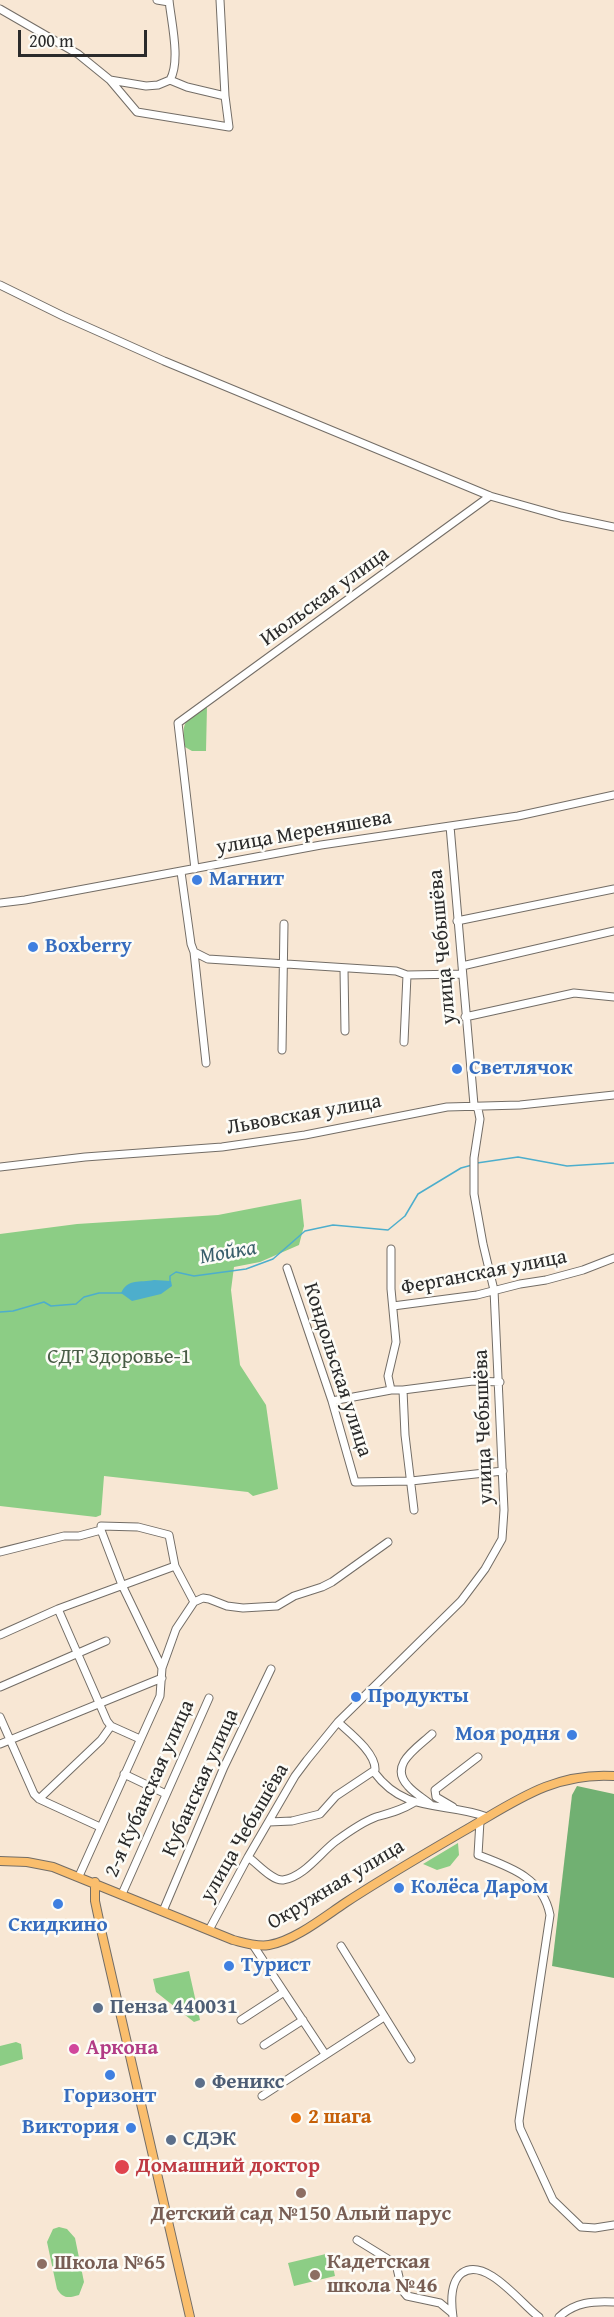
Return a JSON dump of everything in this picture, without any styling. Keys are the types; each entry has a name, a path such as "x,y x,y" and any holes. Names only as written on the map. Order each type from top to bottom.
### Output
{"main road":[{"name":"Окружная улица","path":"0,1862 44,1865 95,1882 233,1940 253,1945 269,1945 284,1941 388,1875 531,1792 552,1783 573,1778 614,1776"},
{"path":"95,1882 95,1901 104,1944 190,2317"}],"street":[{"path":"156,0 169,1 175,52 174,70 170,80"},
{"path":"0,9 78,54 110,80 137,112 230,127 225,96 220,0"},
{"path":"110,80 146,87 170,80 187,87 225,96"},
{"path":"0,285 164,361 490,496 561,516 614,527"},
{"name":"Июльская улица","path":"195,869 178,723 466,516 490,496"},
{"name":"улица Мереняшева","path":"0,903 321,845 518,816 614,795"},
{"name":"улица Чебышёва","path":"209,1930 248,1857 296,1776 338,1722 461,1601 490,1563 502,1539 503,1471 494,1290 474,1194 474,1158 480,1119 478,1109 474,1105 450,826"},
{"path":"181,872 194,952 206,1063"},
{"path":"457,921 614,889"},
{"path":"282,1050 284,924"},
{"path":"194,952 208,959 396,971 407,975 462,970 614,931"},
{"path":"344,969 345,1031"},
{"path":"404,1042 407,975"},
{"path":"465,1017 574,993 614,997"},
{"name":"Львовская улица","path":"0,1167 85,1156 213,1148 305,1134 421,1111 474,1105 487,1107 520,1105 614,1095"},
{"path":"390,1249 396,1342 388,1376 391,1390"},
{"name":"Ферганская улица","path":"393,1306 477,1295 583,1270 614,1258"},
{"name":"Кондольская улица","path":"287,1268 332,1401 355,1482 411,1481"},
{"path":"332,1401 391,1390 473,1381 500,1382"},
{"path":"403,1390 405,1436 414,1510"},
{"path":"411,1481 503,1471"},
{"path":"0,1552 64,1536 79,1536 101,1528 138,1527 169,1535 175,1566 194,1602"},
{"path":"101,1528 122,1585 162,1668"},
{"path":"79,1876 160,1696 162,1668 176,1629 194,1602 203,1598 227,1606 243,1608 278,1606 294,1596 332,1582 388,1542"},
{"path":"0,1635 58,1609 175,1566"},
{"path":"58,1609 105,1718 111,1726 141,1738"},
{"path":"0,1687 106,1641"},
{"name":"Кубанская улица","path":"163,1911 220,1777 271,1669"},
{"path":"0,1744 162,1678"},
{"name":"2-я Кубанская улица","path":"122,1894 209,1698"},
{"path":"0,1718 32,1791 39,1799 100,1827"},
{"path":"269,1822 292,1821 320,1814 336,1796 374,1772 376,1765 363,1744 338,1722"},
{"path":"39,1799 101,1740 111,1726"},
{"path":"432,1734 405,1759 399,1771 409,1788 432,1806"},
{"path":"478,1757 434,1792 439,1800 458,1810 484,1819 478,1855 518,1872 537,1884 547,1899 550,1915 519,2121 522,2132 553,2200 581,2227 595,2228 614,2225"},
{"path":"374,1772 398,1795 415,1802 458,1810"},
{"path":"124,1774 166,1794"},
{"path":"248,1857 273,1877 284,1880 299,1872 325,1849 364,1823 398,1812 415,1802"},
{"path":"253,1945 325,2054"},
{"path":"341,1946 411,2059"},
{"path":"241,2020 284,1992"},
{"path":"262,2096 384,2017"},
{"path":"264,2045 303,2020"},
{"path":"357,2240 396,2264 402,2290 407,2296 440,2303 453,2315"},
{"path":"453,2315 454,2283 459,2275 473,2269 482,2271 503,2283 539,2317"},
{"path":"559,2317 569,2308 595,2301 614,2302"}],"green space":[{"path":"207,706 206,751 192,751 185,747 184,726 189,719"},
{"name":"СДТ Здоровье-1","path":"301,1199 304,1226 299,1245 260,1262 234,1267 231,1290 240,1365 266,1405 278,1489 253,1496 248,1492 104,1476 101,1515 96,1517 0,1506 0,1234 77,1224 218,1215"},
{"path":"577,1786 614,1794 614,1978 552,1966 572,1795"},
{"path":"458,1843 459,1855 450,1866 437,1870 423,1864"},
{"path":"189,1971 200,2020 194,2022 156,1992 153,1979"},
{"path":"16,2042 21,2044 23,2059 0,2066 0,2046"},
{"path":"59,2227 67,2229 75,2238 84,2282 79,2295 72,2297 64,2296 57,2289 47,2242 53,2229"},
{"path":"330,2253 335,2276 294,2286 288,2263"}],"water":[{"path":"154,1280 171,1281 172,1286 161,1294 132,1301 121,1293 131,1283"}],"waterway":[{"name":"Мойка","path":"477,1163 518,1157 567,1166 614,1163"},
{"name":"Мойка","path":"170,1281 170,1276 176,1272 194,1276 246,1269 273,1259 305,1231 333,1225 388,1230 405,1216 418,1194 461,1168 472,1165"},
{"name":"Мойка","path":"0,1312 13,1311 44,1302 51,1306 76,1304 84,1297 99,1293 122,1293"}],"place":[{"name":"Магнит","path":"197,880"},
{"name":"Boxberry","path":"33,947"},
{"name":"Светлячок","path":"457,1069"},
{"name":"Продукты","path":"356,1697"},
{"name":"Моя родня","path":"572,1735"},
{"name":"Колёса Даром","path":"399,1888"},
{"name":"Скидкино","path":"58,1904"},
{"name":"Турист","path":"229,1966"},
{"name":"Пенза 440031","path":"98,2008"},
{"name":"Аркона","path":"74,2049"},
{"name":"Горизонт","path":"110,2075"},
{"name":"Феникс","path":"200,2083"},
{"name":"2 шага","path":"296,2118"},
{"name":"Виктория","path":"131,2128"},
{"name":"СДЭК","path":"171,2140"},
{"name":"Домашний доктор","path":"122,2167"},
{"name":"Детский сад №150 Алый парус","path":"301,2193"},
{"name":"Школа №65","path":"42,2264"},
{"name":"Кадетская школа №46","path":"315,2275"}]}
